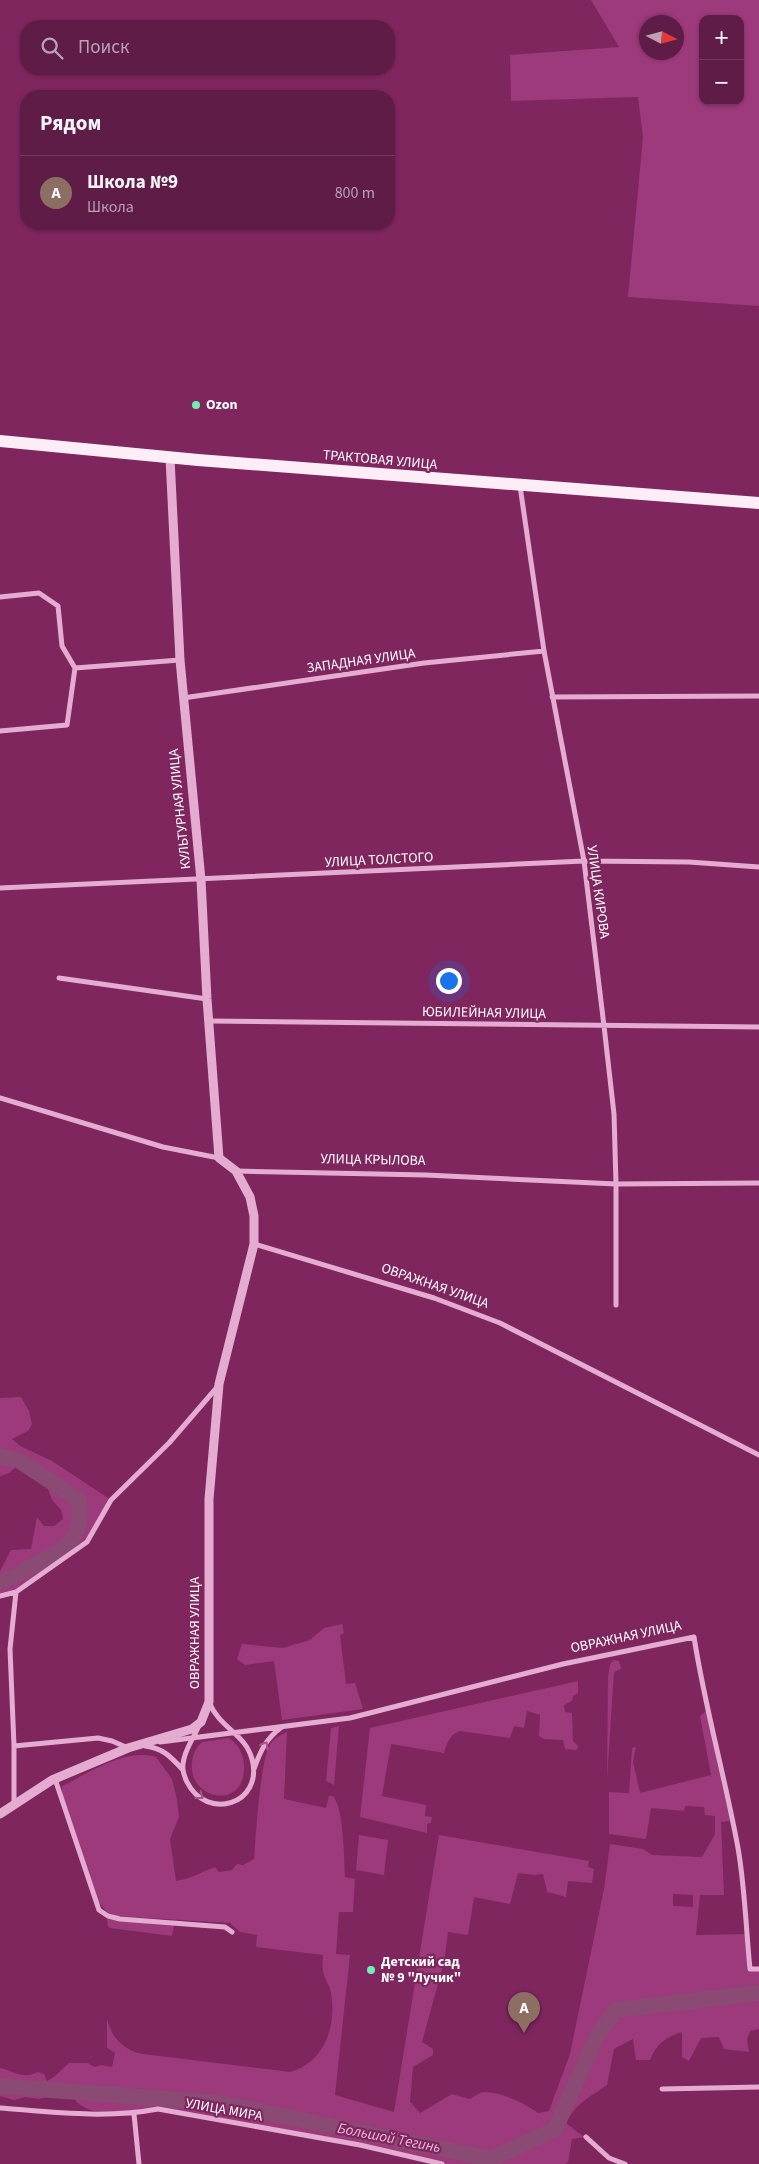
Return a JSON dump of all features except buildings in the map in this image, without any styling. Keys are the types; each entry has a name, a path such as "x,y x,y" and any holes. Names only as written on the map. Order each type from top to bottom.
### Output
{"main road":[{"name":"ТРАКТОВАЯ УЛИЦА","path":"0,441 170,458 759,503"}],"street":[{"name":"КУЛЬТУРНАЯ УЛИЦА","path":"170,458 180,660 201,880 207,998 219,1158"},
{"name":"УЛИЦА КИРОВА","path":"520,486 544,651 584,861 604,1026 614,1114 616,1305"},
{"path":"0,596 39,593 58,606 62,646 75,668 67,725 0,732"},
{"name":"ЗАПАДНАЯ УЛИЦА","path":"183,698 424,663 544,651"},
{"path":"75,668 180,660"},
{"path":"552,697 759,696"},
{"name":"УЛИЦА ТОЛСТОГО","path":"0,888 584,861 689,862 759,867"},
{"path":"59,978 207,998"},
{"name":"ЮБИЛЕЙНАЯ УЛИЦА","path":"210,1021 759,1027"},
{"path":"0,1098 163,1147 219,1158 236,1171"},
{"name":"УЛИЦА КРЫЛОВА","path":"236,1171 426,1175 616,1184 759,1183"},
{"name":"ОВРАЖНАЯ УЛИЦА","path":"209,1702 208,1499 219,1384 254,1244 254,1216 250,1196 236,1171"},
{"name":"ОВРАЖНАЯ УЛИЦА","path":"254,1244 434,1298 500,1323 759,1455"},
{"name":"ОВРАЖНАЯ УЛИЦА","path":"0,1596 16,1592 87,1542 111,1500 168,1443 219,1384"},
{"path":"14,1804 10,1649 16,1592"},
{"name":"ОВРАЖНАЯ УЛИЦА","path":"284,1725 350,1718 564,1664 694,1637 703,1692 726,1785 738,1851 750,1969 759,1969"},
{"path":"183,1770 185,1755 209,1702"},
{"path":"209,1702 220,1722 234,1733 249,1750 253,1772"},
{"path":"0,1814 55,1779 131,1747 184,1732 200,1722"},
{"path":"14,1746 98,1738 131,1747 160,1749 171,1757 183,1770 191,1789 200,1798 206,1802 223,1804 238,1800 244,1795 252,1784 253,1772 260,1752 268,1739 284,1725"},
{"path":"131,1747 284,1725"},
{"path":"55,1779 99,1910 108,1916 120,1919 225,1927 232,1932"},
{"path":"662,2090 759,2087"},
{"name":"УЛИЦА МИРА","path":"0,2108 62,2113 134,2114 158,2109 360,2145 442,2164"},
{"path":"134,2114 139,2164"},
{"path":"586,2137 608,2161 624,2164"}],"shaded area":[{"path":"591,0 759,0 759,306 628,297 643,137 638,97 511,101 510,55 619,47"},
{"path":"21,1397 29,1411 32,1424 28,1431 12,1439 20,1446 52,1461 111,1500 88,1539 16,1592 0,1596 0,1571 11,1550 31,1549 37,1517 44,1526 54,1526 63,1519 61,1510 52,1500 46,1483 30,1471 16,1467 9,1473 0,1476 0,1398"},
{"path":"342,1624 344,1633 340,1635 346,1684 355,1683 363,1709 282,1720 274,1661 245,1665 237,1659 242,1644 283,1648 310,1640 324,1628"},
{"path":"613,1660 619,1661 621,1669 614,1672 607,1779 608,1677"},
{"path":"578,1681 578,1693 573,1696 572,1701 564,1705 565,1712 572,1713 573,1741 578,1746 577,1750 565,1749 563,1740 544,1739 539,1736 540,1715 527,1711 524,1728 514,1726 510,1738 460,1731 451,1737 444,1753 391,1744 382,1796 426,1805 425,1816 432,1817 431,1823 427,1824 427,1833 360,1817 370,1728"},
{"path":"706,1711 730,1821 721,1822 724,1895 700,1895 696,1935 746,1934 750,1969 759,1971 759,2029 750,2031 747,2039 749,2052 724,2049 719,2037 701,2038 689,2061 682,2057 682,2032 662,2042 650,2060 636,2060 633,2039 614,2049 607,2085 579,2105 566,2123 584,2137 572,2139 568,2162 565,2164 442,2164 360,2145 158,2109 113,2114 91,2110 82,2106 74,2099 64,2099 57,2094 39,2099 25,2097 14,2100 0,2096 0,2068 23,2075 38,2072 44,2074 47,2081 69,2063 88,2063 94,2067 102,2065 112,2067 115,2053 107,2048 107,2019 112,2032 119,2042 130,2050 143,2054 290,2072 302,2067 319,2052 326,2042 332,2018 331,1993 324,1974 323,1955 256,1947 257,1935 240,1932 230,1923 116,1916 107,1912 98,1901 62,1794 62,1786 108,1763 132,1756 156,1757 172,1779 177,1800 179,1817 170,1839 176,1881 215,1867 219,1872 232,1870 237,1864 243,1865 254,1859 259,1798 267,1751 274,1739 287,1732 284,1799 326,1808 329,1796 333,1796 337,1802 341,1823 345,1877 355,1879 353,1912 339,1912 336,1954 350,1955 335,2095 394,2112 439,1835 589,1861 588,1867 594,1869 592,1883 568,1881 566,1897 547,1892 543,1874 518,1873 510,1904 474,1897 468,1935 448,1932 444,1962 422,2042 433,2049 433,2055 413,2067 410,2102 420,2113 452,2094 469,2099 484,2092 491,2092 513,2099 538,2113 549,2111 570,2054 604,1889 610,1844 643,1849 652,1855 702,1857 715,1834 715,1816 705,1815 704,1807 685,1806 684,1811 651,1808 646,1839 609,1834 609,1792 629,1793 632,1748 636,1747 633,1762 640,1793 711,1775 700,1716","holes":["673,1894 693,1895 693,1907 673,1906"]},
{"path":"339,1726 334,1785 326,1781 331,1728"},
{"path":"229,1738 236,1744 242,1754 244,1767 242,1781 236,1790 227,1795 207,1792 193,1776 192,1763 196,1749 202,1742"},
{"path":"359,1835 388,1840 384,1875 356,1870"},
{"path":"107,1919 174,1925 172,1936 110,1928 108,1927"}],"waterway":[{"name":"Большой Тегинь","path":"0,1456 20,1461 79,1500 80,1511 76,1532 67,1545 38,1563 0,1582"},
{"name":"Большой Тегинь","path":"0,2086 219,2103 492,2159 555,2129 596,2038 616,2010 759,1993"}],"place":[{"name":"Ozon","path":"196,405"},
{"name":"Детский сад № 9 \"Лучик\"","path":"371,1970"},
{"name":"Школа №9","path":"524,2033"}]}
